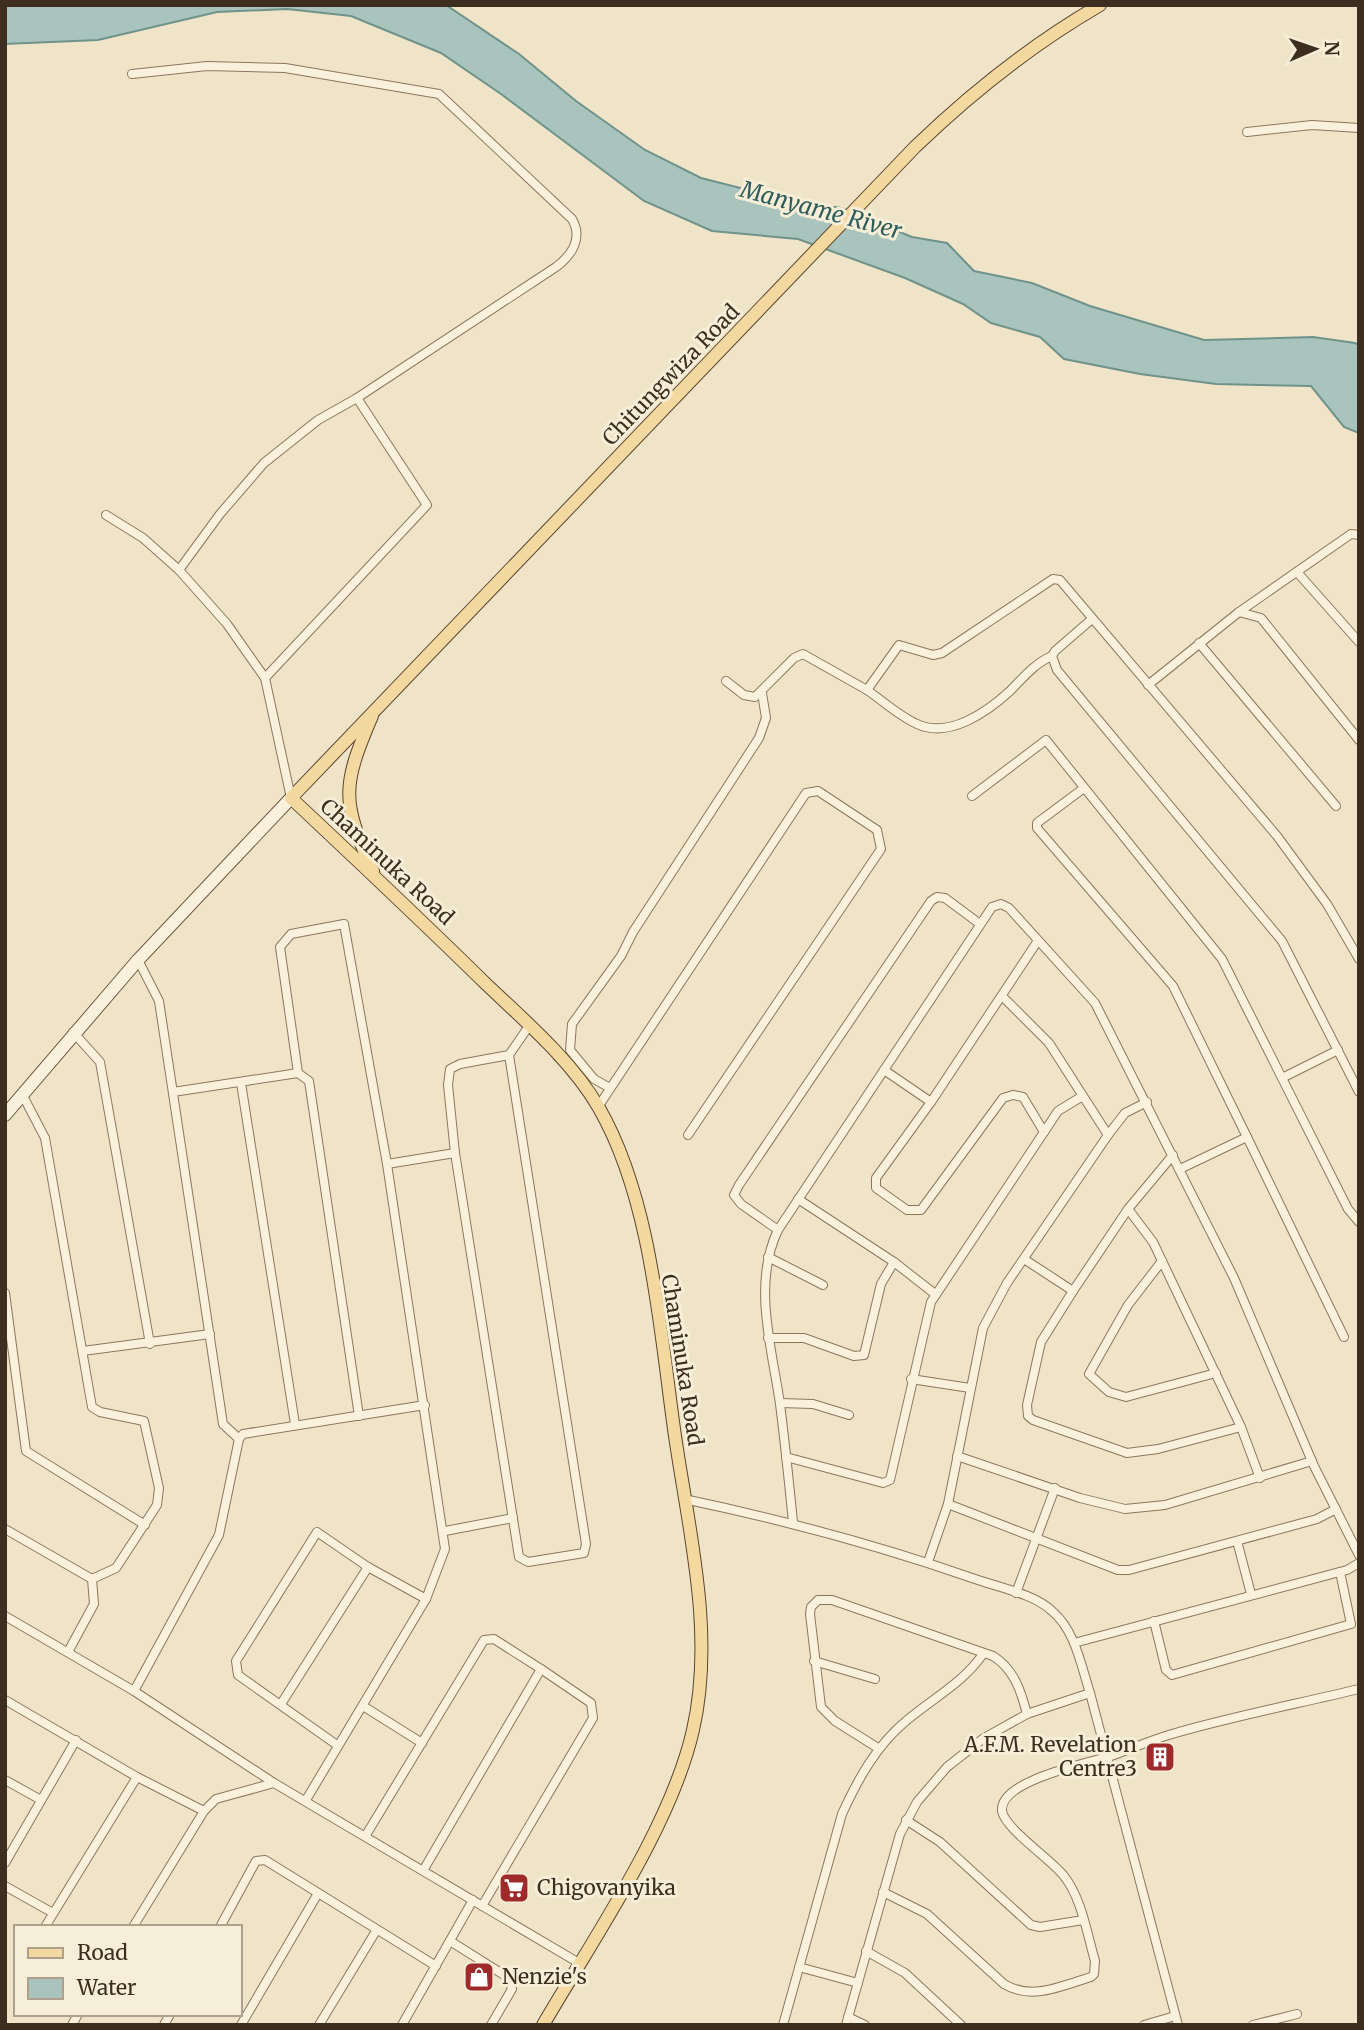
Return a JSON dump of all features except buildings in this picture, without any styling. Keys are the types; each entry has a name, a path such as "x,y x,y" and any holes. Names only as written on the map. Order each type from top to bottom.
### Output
{"main road":[{"name":"Chitungwiza Road","path":"291,798 932,130 1003,68 1057,30 1100,5"},
{"path":"375,708 353,762 349,802 351,821 376,877"},
{"path":"5,1115 73,1032 291,798"},
{"name":"Chaminuka Road","path":"291,798 529,1026 598,1107 624,1160 635,1196 700,1609 701,1673 694,1728 679,1773 637,1864 542,2025"}],"street":[{"path":"132,74 207,66 285,68 439,93 572,219 578,232 577,241 565,260 357,398 318,419 264,463 220,514 179,570"},
{"path":"1247,132 1312,124 1359,128"},
{"path":"265,678 427,505 357,398"},
{"path":"106,515 143,538 179,570 227,624 265,678 291,798"},
{"path":"1148,685 1239,612 1351,534 1359,535"},
{"path":"1297,572 1359,642"},
{"path":"867,690 900,645 933,655 942,653 1053,579 1065,584 1277,836 1327,904 1359,959"},
{"path":"1239,612 1261,618 1359,740"},
{"path":"726,681 744,695 755,698 794,658 803,654 867,690 918,725 940,729 964,723 1005,695 1092,619"},
{"path":"1199,643 1336,806"},
{"path":"1052,656 1056,670 1282,941 1359,1092"},
{"path":"610,1088 594,1079 570,1050 572,1024 621,956 633,932 740,771 766,718 762,693"},
{"path":"972,796 1046,740 1223,959 1348,1209 1359,1222"},
{"path":"1084,788 1037,823 1037,828 1173,986 1344,1337"},
{"path":"598,1107 806,793 818,791 877,830 881,849 688,1135"},
{"path":"778,1230 741,1204 734,1195 739,1185 931,901 937,897 945,898 980,925"},
{"path":"793,1522 780,1403 768,1338 768,1257 778,1230 798,1199 980,925 992,908 1001,904 1009,908 1095,1003 1234,1278 1312,1461 1359,1555"},
{"path":"306,1800 426,1599 445,1549 445,1531 387,1164 344,924 291,934 280,947 298,1073 309,1082 359,1416"},
{"path":"1037,942 875,1182 880,1194 907,1210 921,1210 1003,1098 1013,1095 1023,1097 1044,1132"},
{"path":"138,960 159,1001 223,1424 239,1439"},
{"path":"1002,996 1049,1043 1081,1097 1108,1135"},
{"path":"509,1055 460,1064 450,1069 448,1085 455,1153 519,1557 528,1562 584,1553 583,1523 509,1055 529,1026"},
{"path":"73,1032 100,1062 150,1343"},
{"path":"1284,1077 1338,1050"},
{"path":"884,1070 931,1102"},
{"path":"173,1092 298,1073"},
{"path":"241,1083 295,1424"},
{"path":"22,1094 45,1138 94,1409 138,1418 145,1423 159,1488 157,1505 116,1569 92,1579"},
{"path":"786,1457 888,1482 926,1314 935,1294 1058,1111 1081,1097"},
{"path":"928,1562 948,1504 983,1328 992,1308 1108,1135 1125,1113 1147,1102"},
{"path":"1180,1169 1247,1137"},
{"path":"387,1164 455,1153"},
{"path":"1173,1155 1128,1209 1041,1342 1027,1405 1028,1416 1127,1453 1149,1451 1241,1427"},
{"path":"798,1199 894,1262 935,1294"},
{"path":"1128,1209 1153,1242 1241,1427 1260,1478"},
{"path":"768,1257 823,1285"},
{"path":"1024,1259 1073,1291"},
{"path":"1162,1261 1128,1305 1089,1374 1109,1392 1126,1397 1216,1374"},
{"path":"768,1338 804,1338 854,1356 864,1355 881,1284 894,1262"},
{"path":"5,1293 26,1451 145,1525"},
{"path":"83,1351 210,1334"},
{"path":"911,1379 970,1388"},
{"path":"780,1403 813,1404 849,1415"},
{"path":"134,1691 219,1535 239,1439 243,1434 425,1405"},
{"path":"957,1456 1109,1506 1135,1509 1165,1505 1312,1461"},
{"path":"1016,1593 1055,1488"},
{"path":"684,1499 793,1522 928,1562 1016,1593 1051,1609 1074,1643 1090,1693 1176,2021 1144,2025"},
{"path":"948,1504 1118,1570 1129,1570 1317,1519 1336,1509"},
{"path":"445,1531 513,1518"},
{"path":"5,1529 92,1579"},
{"path":"337,1745 238,1675 236,1661 317,1532 368,1567 426,1599"},
{"path":"1237,1541 1251,1594"},
{"path":"1074,1643 1340,1572 1359,1563"},
{"path":"281,1704 368,1567"},
{"path":"1154,1621 1166,1670 1172,1675 1351,1624 1340,1572"},
{"path":"68,1653 94,1604 92,1579"},
{"path":"878,1748 835,1721 821,1707 814,1661 811,1607 825,1599 1000,1661 1019,1685 1027,1714"},
{"path":"5,1616 134,1691 274,1783 424,1869 579,1963"},
{"path":"366,1835 484,1640 494,1639 591,1703 593,1718 482,1906"},
{"path":"783,2025 842,1814 878,1748 907,1720 971,1672 984,1654"},
{"path":"814,1661 875,1679"},
{"path":"424,1869 541,1668"},
{"path":"883,1892 917,1906 1004,1984 1025,1994 1091,1977 1094,1974 1095,1961 1083,1920 1065,1877 1004,1818 1003,1806 1007,1797 1041,1777 1171,1734 1359,1689"},
{"path":"865,2025 847,2021 906,1820 917,1802 947,1768 984,1738 1027,1714 1090,1693"},
{"path":"5,1700 137,1777 204,1811"},
{"path":"363,1706 422,1743"},
{"path":"6,1860 76,1740"},
{"path":"46,1925 137,1777"},
{"path":"5,1780 41,1800"},
{"path":"134,1925 204,1811 216,1799 274,1783"},
{"path":"906,1820 933,1836 1031,1925 1040,1927 1083,1920"},
{"path":"221,1925 256,1861 265,1860 317,1895 436,1966"},
{"path":"5,1886 53,1913"},
{"path":"241,2025 317,1895"},
{"path":"402,2025 472,1900"},
{"path":"319,2025 376,1931"},
{"path":"450,1941 509,1978 512,1989 491,2025"},
{"path":"866,1951 905,1973 961,2025"},
{"path":"799,1967 858,1983"},
{"path":"1253,2025 1297,2014"}],"water":[{"name":"Manyame River","path":"5,5 446,5 519,54 576,101 645,150 701,178 788,200 841,208 912,237 947,243 974,271 1032,283 1090,306 1204,340 1313,337 1355,343 1359,345 1359,433 1344,427 1311,386 1216,384 1140,374 1064,359 1040,337 991,323 963,304 905,278 798,239 712,231 644,201 501,94 441,53 351,16 287,9 217,12 98,40 5,44"}],"place":[{"name":"A.F.M. Revelation Centre3","path":"1160,1757"},
{"name":"Chigovanyika","path":"514,1888"},
{"name":"Nenzie's","path":"479,1977"}]}
